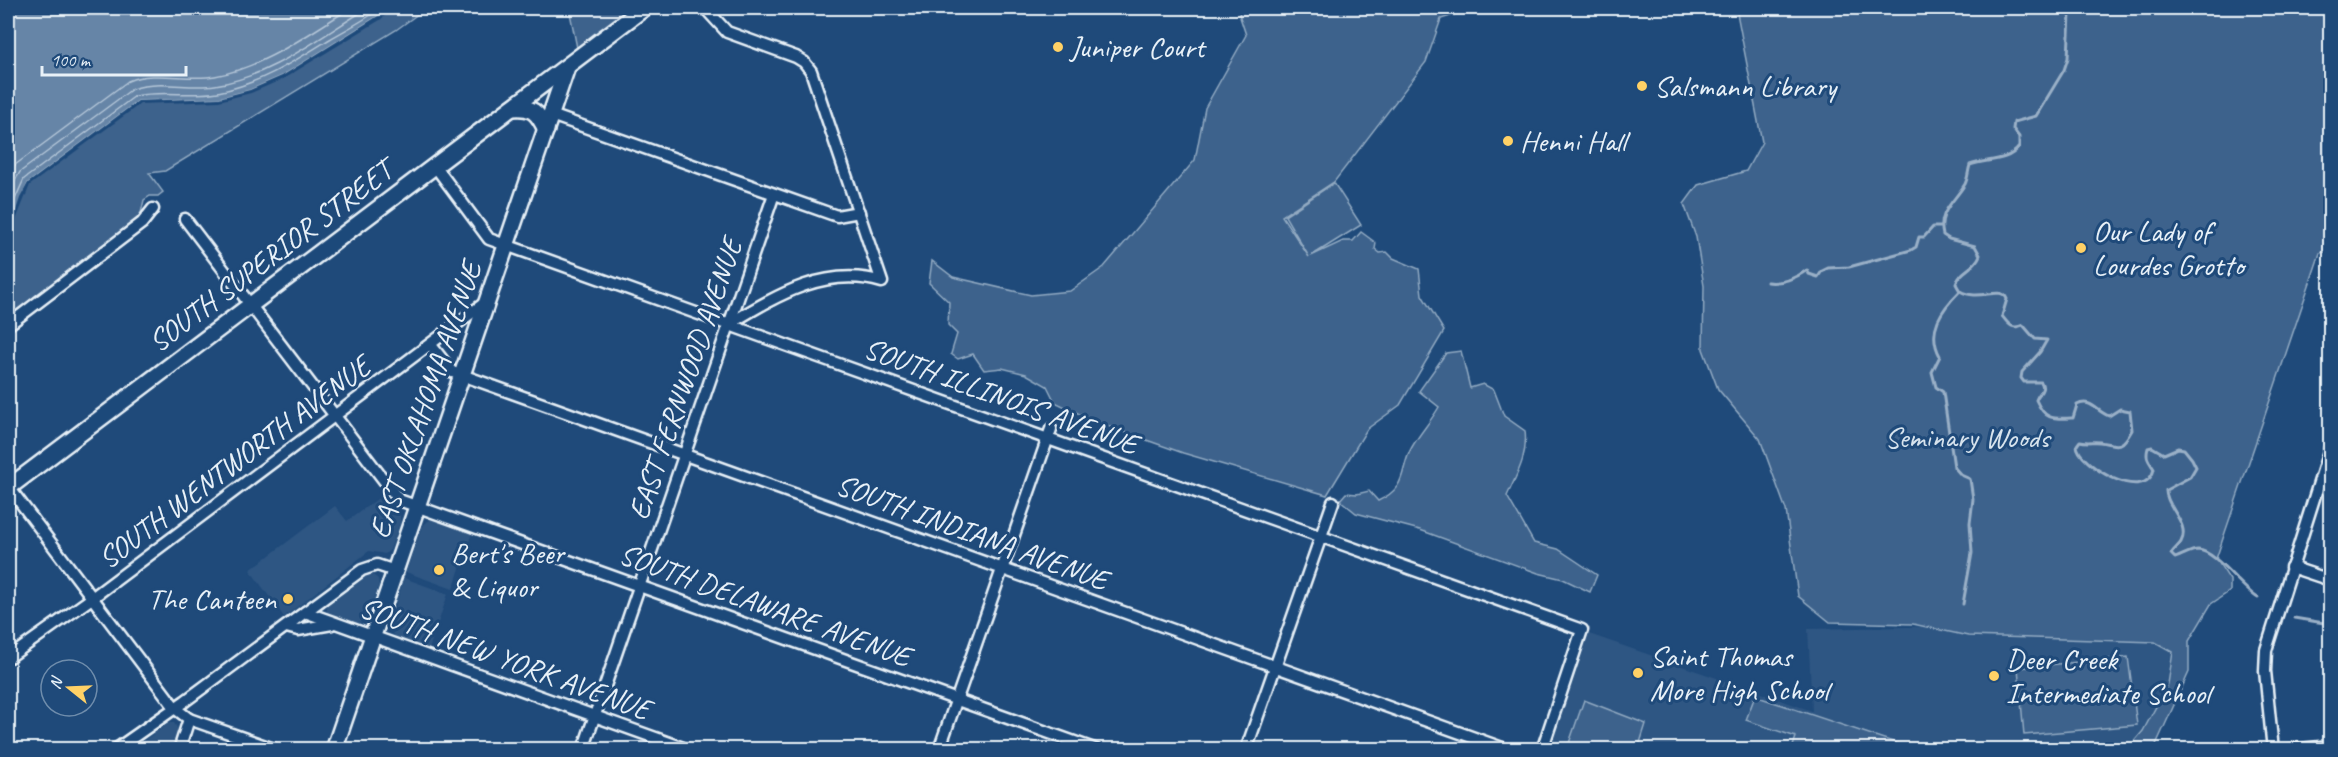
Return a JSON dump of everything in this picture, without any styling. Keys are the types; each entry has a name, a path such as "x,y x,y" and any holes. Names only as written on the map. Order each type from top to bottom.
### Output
{"street":[{"name":"SOUTH SUPERIOR STREET","path":"8,487 644,8"},
{"path":"705,8 727,32 796,57 804,62 811,71 882,282 865,277 846,276 812,282 760,305 729,324"},
{"name":"EAST OKLAHOMA AVENUE","path":"334,750 567,67"},
{"path":"512,108 527,107 542,120 837,216 859,212"},
{"name":"SOUTH ILLINOIS AVENUE","path":"435,166 489,239 1049,434 1320,536 1582,630 1542,750"},
{"name":"EAST FERNWOOD AVENUE","path":"583,750 774,194"},
{"path":"8,326 142,223 153,209"},
{"name":"SOUTH DELAWARE AVENUE","path":"185,219 399,500 1097,750"},
{"name":"SOUTH WENTWORTH AVENUE","path":"8,658 92,598 488,300"},
{"name":"SOUTH INDIANA AVENUE","path":"430,345 452,372 1508,750"},
{"path":"939,750 1049,434"},
{"path":"2273,750 2265,671 2266,650 2331,448"},
{"path":"8,487 176,709 189,719 277,750"},
{"path":"1246,750 1333,502"},
{"path":"115,750 176,709 370,566 394,571"},
{"path":"2291,567 2331,580"},
{"name":"SOUTH NEW YORK AVENUE","path":"305,612 689,750"},
{"path":"286,627 298,630 336,624"},
{"path":"178,750 189,719"},
{"path":"2290,750 2331,746"}],"shaded area":[{"path":"384,494 400,515 400,523 390,550 385,554 369,551 284,617 250,570 335,506 347,521"},
{"path":"431,519 472,533 453,589 406,572 422,526"},
{"path":"373,575 378,579 379,585 368,618 364,622 356,623 327,612 327,605 367,576"},
{"path":"404,578 448,594 429,649 396,637 388,629"},
{"name":"Deer Creek Intermediate School","path":"2196,621 2153,749 1550,750 1589,634 1812,711 1808,629"},
{"path":"169,723 174,723 178,729 172,749 141,749 138,745"}],"green space":[{"path":"391,8 426,8 396,30 165,171 149,173 163,192 144,200 141,213 134,224 8,319 8,231 28,183 138,101 378,17"},
{"path":"569,8 630,8 577,48"},
{"path":"1243,8 1475,8 1441,19 1426,62 1334,182 1282,216 1309,257 1285,216 1334,183 1361,225 1311,256 1343,241 1353,241 1361,232 1376,243 1375,249 1380,253 1387,252 1393,258 1419,269 1422,295 1444,331 1400,405 1367,429 1327,495 1183,453 1096,422 1055,402 1047,386 1026,374 1002,368 984,370 973,354 958,359 951,354 957,334 948,325 949,302 929,283 932,261 953,277 1031,295 1070,291 1104,267 1195,160 1205,108 1246,35 1239,14"},
{"name":"Seminary Woods","path":"1736,8 2330,8 2330,251 2320,253 2216,559 2230,580 2230,591 2211,604 2189,641 2189,672 2154,749 2135,749 2131,745 2143,731 2168,684 2173,652 2155,642 1968,636 1913,624 1830,622 1798,596 1786,510 1760,439 1718,389 1703,349 1704,286 1696,237 1684,204 1698,185 1746,171 1762,142"},
{"path":"1461,351 1470,388 1483,384 1494,390 1504,416 1525,431 1523,457 1507,496 1534,543 1558,549 1597,575 1590,592 1563,579 1538,573 1420,530 1356,513 1340,500 1346,493 1357,494 1369,491 1378,501 1395,490 1412,447 1439,407 1419,391 1446,353"},
{"path":"2128,657 2137,725 2024,735 2018,668"},
{"path":"1755,696 1905,746 1904,750 1792,749 1796,737 1746,720"},
{"path":"1584,700 1646,724 1638,749 1567,749"}],"water":[{"path":"8,8 391,8 282,76 250,90 219,98 138,101 28,183 8,231"}],"pier":[{"path":"394,8 380,20 283,79 251,93 219,101 140,104 30,185 12,230 8,234 20,198 28,183 138,101 219,98 250,90 282,76"}],"waterway":[{"path":"2061,8 2070,13 2068,58 2064,70 2036,116 2014,122 2013,129 2019,137 2019,147 2003,158 1970,165 1965,184 1948,207 1942,220 1943,235 1949,239 1975,246 1980,255 1956,284 1960,291 1967,294 2000,293 2004,295 2007,299 2002,316 2007,322 2013,327 2023,325 2035,339 2047,340 2040,352 2022,372 2021,378 2024,382 2041,382 2042,389 2036,400 2046,415 2054,418 2073,418 2077,405 2082,403 2090,404 2109,416 2120,409 2130,411 2132,430 2125,441 2119,445 2080,441 2077,445 2080,453 2099,471 2126,483 2139,484 2148,479 2154,469 2147,457 2148,448 2152,447 2164,454 2178,448 2184,449 2196,467 2190,477 2166,490 2169,502 2183,529 2181,542 2171,554 2175,558 2195,550 2205,552 2258,598"},
{"path":"1767,282 1788,280 1807,270 1809,274 1818,277 1828,268 1849,267 1911,250 1916,247 1919,237 1924,237 1933,227 1941,227"},
{"path":"1960,291 1947,305 1938,320 1935,337 1940,356 1932,372 1936,387 1943,392 1954,467 1961,475 1970,479 1973,499 1970,523 1972,553 1963,604"},
{"path":"2294,618 2330,624"}],"place":[{"name":"Juniper Court","path":"1058,47"},
{"name":"Salsmann Library","path":"1642,86"},
{"name":"Henni Hall","path":"1508,141"},
{"name":"Our Lady of Lourdes Grotto","path":"2081,248"},
{"name":"Bert's Beer & Liquor","path":"439,570"},
{"name":"The Canteen","path":"288,599"},
{"name":"Saint Thomas More High School","path":"1638,673"},
{"name":"Deer Creek Intermediate School","path":"1994,676"}]}
